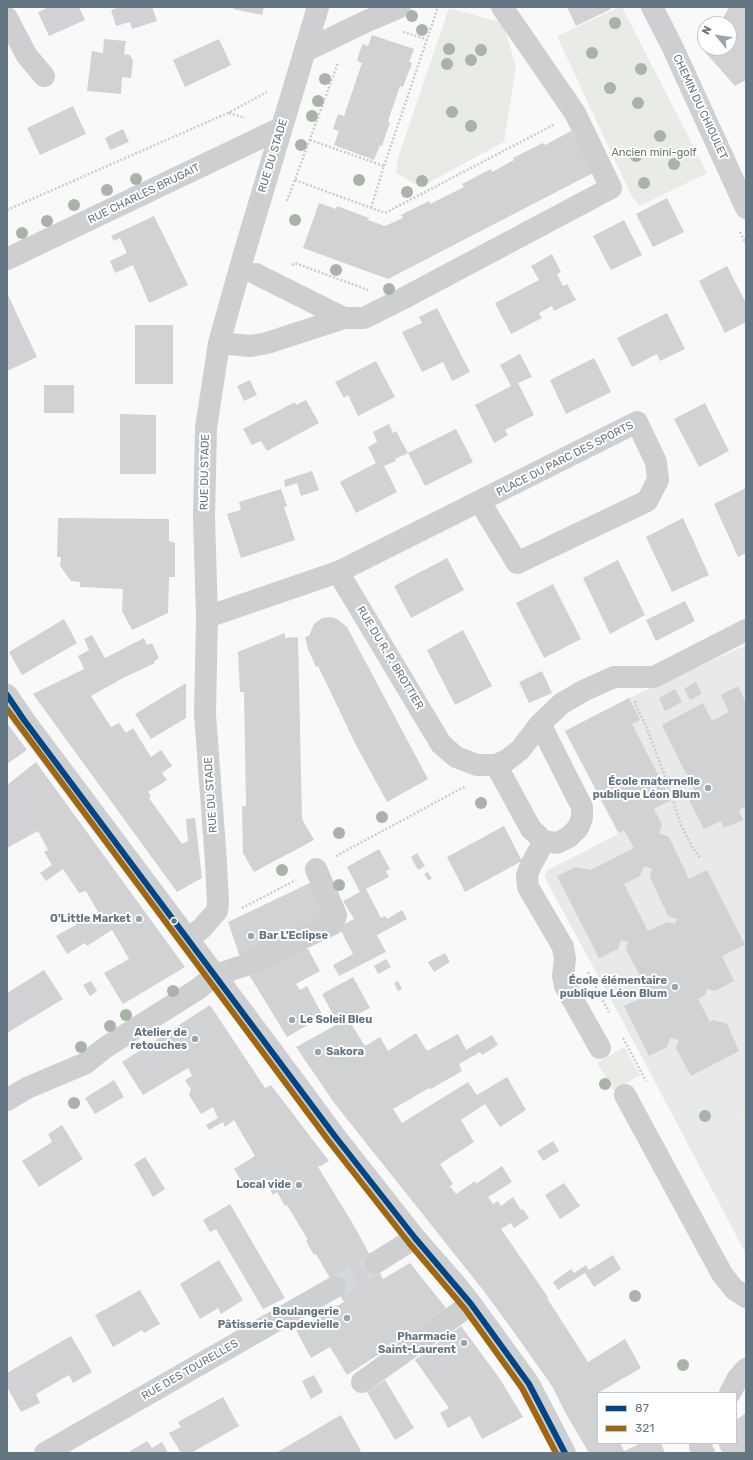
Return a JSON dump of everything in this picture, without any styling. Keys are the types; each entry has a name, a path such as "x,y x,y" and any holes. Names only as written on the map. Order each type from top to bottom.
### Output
{"street":[{"name":"RUE DU STADE","path":"217,911 216,862 205,714 207,617 204,518 206,428 219,343 242,259 318,7"},
{"path":"305,51 400,7"},
{"path":"219,343 251,346 344,318 364,318 611,188 575,113 502,7"},
{"name":"CHEMIN DU CHIOULET","path":"652,7 672,46 746,208"},
{"path":"7,18 27,56 44,76"},
{"name":"RUE CHARLES BRUGAIT","path":"7,259 281,128"},
{"path":"263,278 344,318"},
{"name":"PLACE DU PARC DES SPORTS","path":"207,617 338,572 637,422 656,462 658,480 647,501 517,563 480,502"},
{"name":"RUE DU R. P. BROTTIER","path":"338,572 441,744 456,757 476,764 496,765"},
{"path":"540,724 582,808 582,818 578,828 569,837 556,842 544,841 531,829 496,765 507,760 520,750 540,724 561,704 582,690 614,677 644,677 746,630"},
{"path":"7,695 24,720 334,1135 415,1238 471,1304 529,1384 565,1453"},
{"path":"544,841 531,864 527,875 528,887 563,947 565,959 563,976 565,986 600,1048"},
{"path":"7,1100 27,1088 86,1063 106,1047 198,989 215,975 243,966 333,924 336,915 316,869"},
{"path":"188,939 202,928 217,911"},
{"path":"624,1095 722,1274 734,1289 746,1297"},
{"path":"375,1263 415,1238"},
{"name":"RUE DES TOURELLES","path":"45,1453 335,1287"},
{"path":"362,1382 471,1304"},
{"path":"731,1392 738,1378 746,1370"}],"path":[{"path":"370,208 438,7"},
{"path":"287,201 348,30"},
{"path":"7,210 228,113 272,90"},
{"path":"295,180 385,213 575,113"},
{"path":"310,140 384,166"},
{"path":"263,278 295,263 375,292"},
{"path":"644,677 636,706 645,724 659,760 681,825 692,847 701,859"},
{"path":"217,911 229,914 316,869 327,861 469,784"}],"shaded area":[{"name":"École élémentaire publique Léon Blum","path":"746,645 746,1254 545,878 545,875 548,870 618,834 565,731 629,698"}],"green space":[{"name":"Ancien mini-golf","path":"622,7 707,173 640,206 632,197 557,36"},
{"path":"449,8 503,23 516,67 504,142 420,187 396,173 397,161"},
{"path":"624,1047 640,1075 614,1091 597,1063"},
{"path":"746,1099 746,1124 735,1117"}],"building":[{"path":"49,7 79,7 85,20 49,36 38,12"},
{"path":"120,7 152,7 157,21 132,29 130,22 116,26 111,10"},
{"path":"233,7 264,7 262,15 233,9"},
{"path":"567,7 610,7 611,9 576,26"},
{"path":"729,7 746,7 746,80 735,86 709,56 737,56 737,16 724,16"},
{"path":"372,35 414,49 409,62 412,63 403,87 400,86 388,121 390,122 382,146 380,145 374,160 334,145 339,131 333,129 338,114 344,116 362,63 357,61 359,53 363,44 368,46"},
{"path":"104,39 126,41 124,54 130,55 133,61 131,78 122,77 121,94 87,91 92,51 103,53"},
{"path":"219,39 231,65 185,87 173,60"},
{"path":"73,106 86,134 40,155 27,128"},
{"path":"123,129 129,142 110,150 105,138"},
{"path":"571,131 593,173 388,279 303,248 319,203 336,209 337,206 369,218 368,220 385,226 403,218 401,215 429,201 430,204 464,187 462,184 491,169 492,172 514,160 513,158 543,143 545,145"},
{"path":"667,198 684,232 653,247 636,214"},
{"path":"154,216 188,285 149,303 133,265 115,273 110,261 127,253 120,238 114,241 111,236"},
{"path":"624,220 642,255 611,270 593,236"},
{"path":"552,254 561,272 557,274 563,286 567,284 576,300 554,311 552,306 539,313 542,318 511,334 495,303 539,280 531,266"},
{"path":"727,266 746,303 746,322 725,333 699,281"},
{"path":"7,293 37,357 7,371"},
{"path":"437,308 470,372 452,381 443,362 422,372 402,332 422,323 419,317"},
{"path":"667,313 685,349 660,361 657,354 632,367 617,338"},
{"path":"135,325 173,325 173,384 135,384"},
{"path":"520,354 532,377 518,383 534,415 505,430 508,435 494,443 475,405 511,386 500,365"},
{"path":"594,358 611,392 566,414 550,380"},
{"path":"376,361 395,397 358,416 348,395 344,398 335,382"},
{"path":"250,380 257,395 244,401 237,386"},
{"path":"44,385 74,385 74,413 44,413"},
{"path":"306,400 319,423 267,451 261,441 252,445 243,429 295,402 296,405"},
{"path":"705,403 729,451 699,467 674,419"},
{"path":"120,414 156,415 156,474 120,474"},
{"path":"389,424 393,433 396,431 408,453 395,459 396,461 384,466 397,492 356,513 340,482 376,463 368,447 377,442 373,432"},
{"path":"456,429 473,462 425,486 408,453"},
{"path":"312,471 319,490 301,496 297,483 285,487 284,480"},
{"path":"746,488 746,553 738,557 714,504"},
{"path":"281,489 287,506 284,507 295,540 241,558 227,514 241,510 239,502"},
{"path":"58,518 169,519 169,541 175,543 175,577 169,577 168,613 132,630 122,611 123,589 80,587 80,582 71,581 60,566 61,557 57,557"},
{"path":"683,518 709,575 672,592 646,537"},
{"path":"447,558 464,590 411,618 394,586"},
{"path":"618,560 645,615 610,634 583,578"},
{"path":"553,584 581,639 544,658 516,603"},
{"path":"685,601 695,621 656,641 646,620"},
{"path":"331,617 337,619 347,627 428,779 387,802 355,743 318,666 316,667 308,649 305,637 309,636 314,624 322,618"},
{"path":"64,619 77,643 22,675 9,652"},
{"path":"463,630 492,686 455,705 427,650"},
{"path":"285,633 285,638 298,637 302,819 314,840 254,872 243,853 242,806 246,806 244,692 240,692 238,652"},
{"path":"92,635 105,658 144,638 147,645 152,643 159,658 154,661 155,663 123,678 91,696 111,727 119,723 126,733 133,728 151,757 161,750 172,766 162,773 167,780 148,792 151,796 149,798 182,844 188,841 186,819 195,818 202,878 177,892 33,694 84,669 78,656 89,650 84,639"},
{"path":"542,671 552,693 529,703 519,682"},
{"path":"696,682 702,694 690,700 684,689"},
{"path":"186,683 186,718 151,739 135,714"},
{"path":"738,686 746,703 746,806 739,810 743,820 724,828 721,821 704,829 686,794 694,790 662,725 703,703 712,721 729,712 721,695"},
{"path":"675,689 682,702 665,711 659,698"},
{"path":"629,698 640,720 632,724 671,800 654,809 662,825 659,833 669,837 689,879 707,870 745,945 722,956 734,981 715,991 707,989 705,995 698,999 710,1022 714,1020 727,1024 739,1051 691,1076 676,1048 679,1040 670,1038 667,1047 649,1056 624,1006 643,997 652,999 654,991 646,988 626,949 628,942 621,940 618,949 599,958 557,876 575,867 591,870 634,848 624,830 619,833 565,731","holes":["644,866 652,869 650,877 668,916 677,919 675,924 667,922 648,931 624,884 640,876"]},
{"path":"7,723 27,750 7,764"},
{"path":"36,762 185,967 123,1004 104,973 129,959 112,930 87,946 85,943 67,954 56,936 98,912 86,891 79,893 63,869 46,881 40,873 52,865 44,852 48,850 38,831 7,848 7,785"},
{"path":"504,826 522,861 465,892 447,857"},
{"path":"379,849 390,869 386,871 389,877 366,889 381,918 385,916 387,919 402,910 407,919 377,935 386,952 339,976 333,965 353,954 339,927 354,919 343,901 360,892 347,867"},
{"path":"417,853 425,866 418,870 411,857"},
{"path":"428,872 432,879 428,880 424,874"},
{"path":"312,882 329,921 241,960 228,922"},
{"path":"302,949 308,949 320,971 296,984 300,990 307,986 323,1016 287,1037 248,973"},
{"path":"445,953 450,962 434,972 428,962"},
{"path":"386,959 391,967 378,974 374,966"},
{"path":"44,970 63,999 7,1033 7,993"},
{"path":"353,977 370,1008 348,1019 365,1046 380,1037 388,1051 416,1033 427,1051 458,1034 466,1050 492,1035 498,1045 482,1055 480,1052 459,1064 462,1071 393,1109 402,1123 468,1082 477,1095 507,1077 526,1110 500,1127 485,1104 461,1120 474,1142 440,1164 453,1184 450,1186 456,1194 475,1181 476,1184 502,1166 512,1182 488,1197 493,1204 498,1201 501,1206 513,1197 521,1210 523,1209 529,1218 514,1228 511,1223 501,1229 548,1297 547,1298 588,1362 625,1339 641,1368 600,1392 597,1392 597,1444 620,1444 624,1451 639,1444 661,1444 665,1453 589,1453 552,1386 508,1324 483,1290 335,1104 296,1047 338,1024 322,994"},
{"path":"91,981 97,991 90,996 83,985"},
{"path":"398,981 402,989 398,991 394,983"},
{"path":"210,1005 265,1088 271,1085 329,1161 318,1167 353,1224 383,1279 410,1263 446,1308 416,1330 347,1375 330,1347 311,1358 296,1330 344,1302 316,1254 314,1255 306,1241 308,1240 287,1205 285,1206 277,1192 273,1195 264,1177 245,1187 234,1169 255,1156 234,1120 225,1127 223,1122 209,1130 206,1125 218,1118 213,1107 201,1114 189,1095 191,1090 185,1080 192,1076 188,1068 143,1095 122,1062"},
{"path":"114,1080 124,1097 95,1114 85,1098"},
{"path":"62,1125 83,1159 39,1187 22,1161 52,1142 48,1134"},
{"path":"553,1141 559,1151 543,1161 537,1151"},
{"path":"145,1157 165,1189 153,1197 134,1164"},
{"path":"564,1183 580,1206 560,1219 545,1195"},
{"path":"230,1204 285,1298 263,1309 216,1229 210,1232 203,1220"},
{"path":"613,1255 621,1269 594,1287 585,1273 558,1290 553,1282 571,1269 574,1273 586,1265 589,1270"},
{"path":"219,1260 243,1300 221,1314 218,1308 200,1319 180,1284"},
{"path":"140,1290 160,1324 144,1333 142,1330 113,1347 95,1315"},
{"path":"461,1326 500,1379 523,1417 482,1439 470,1416 448,1428 440,1413 449,1408 415,1360"},
{"path":"71,1336 92,1372 73,1383 69,1375 36,1394 40,1403 21,1412 7,1387 7,1373"},
{"path":"314,1375 323,1392 311,1399 302,1381"},
{"path":"385,1380 414,1428 395,1440 367,1392"},
{"path":"223,1397 239,1426 191,1453 181,1453 169,1433 181,1427 178,1422"},
{"path":"746,1413 746,1453 722,1453 718,1444 737,1444 737,1419"},
{"path":"341,1415 361,1451 358,1453 276,1453"},
{"path":"147,1441 152,1448 162,1442 168,1453 127,1453"}],"tunnel":[{"path":"335,1287 375,1263"}],"transit line":[{"name":"87","path":"7,695 24,720 334,1135 415,1238 471,1304 529,1384 565,1453"},
{"name":"321","path":"7,709 328,1140 409,1243 465,1309 522,1388 556,1453"}],"place":[{"name":"École maternelle publique Léon Blum","path":"708,788"},
{"name":"O'Little Market","path":"139,919"},
{"name":"Bar L'Eclipse","path":"251,936"},
{"name":"École élémentaire publique Léon Blum","path":"675,987"},
{"name":"Le Soleil Bleu","path":"292,1020"},
{"name":"Atelier de retouches","path":"195,1039"},
{"name":"Sakora","path":"318,1052"},
{"name":"Local vide","path":"299,1185"},
{"name":"Boulangerie Pâtisserie Capdevielle","path":"347,1318"},
{"name":"Pharmacie Saint-Laurent","path":"464,1343"}]}
